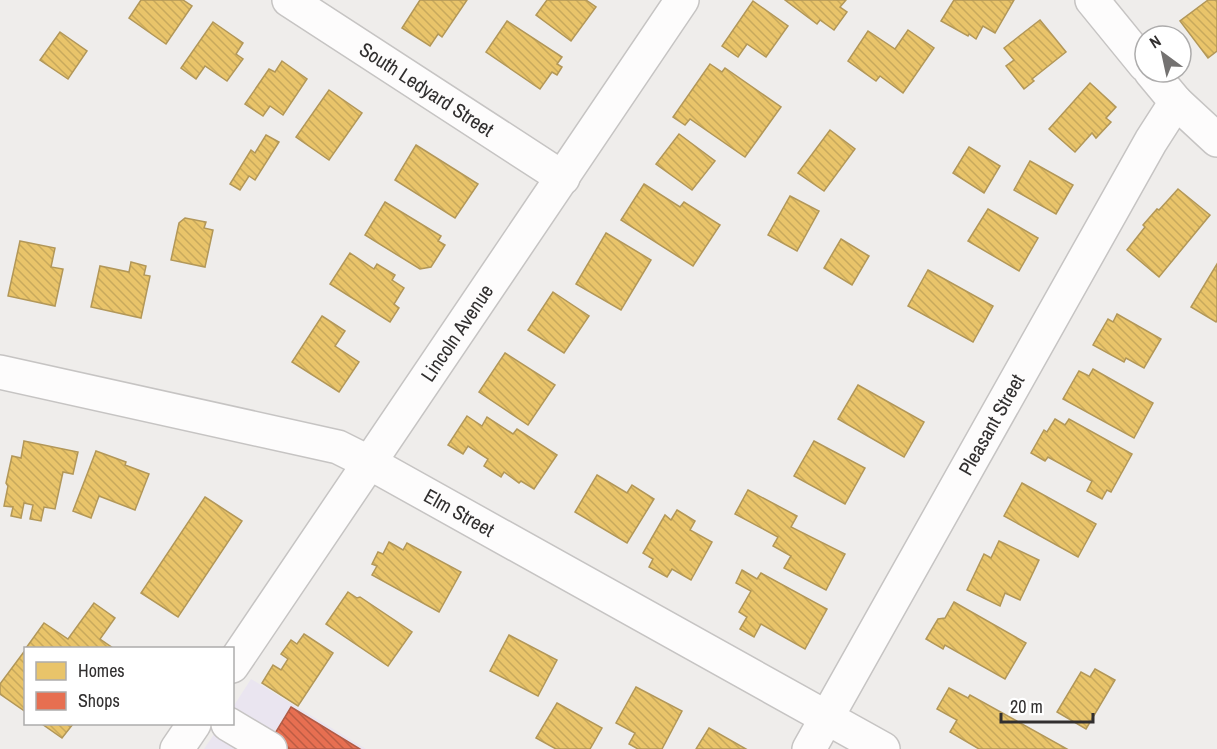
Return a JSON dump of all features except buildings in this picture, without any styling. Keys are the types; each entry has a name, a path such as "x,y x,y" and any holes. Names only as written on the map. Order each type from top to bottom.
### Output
{"street":[{"name":"South Ledyard Street","path":"289,0 563,178"},
{"name":"Lincoln Avenue","path":"234,663 682,0"},
{"path":"1092,0 1133,50"},
{"path":"1161,84 1176,102 1217,140"},
{"name":"Pleasant Street","path":"809,749 1150,141 1176,102"},
{"name":"Elm Street","path":"0,372 338,447 883,749"},
{"path":"177,749 193,725"},
{"path":"231,725 270,749"}],"shaded area":[{"path":"251,679 366,749 204,749 220,725 234,725 234,705"}]}
